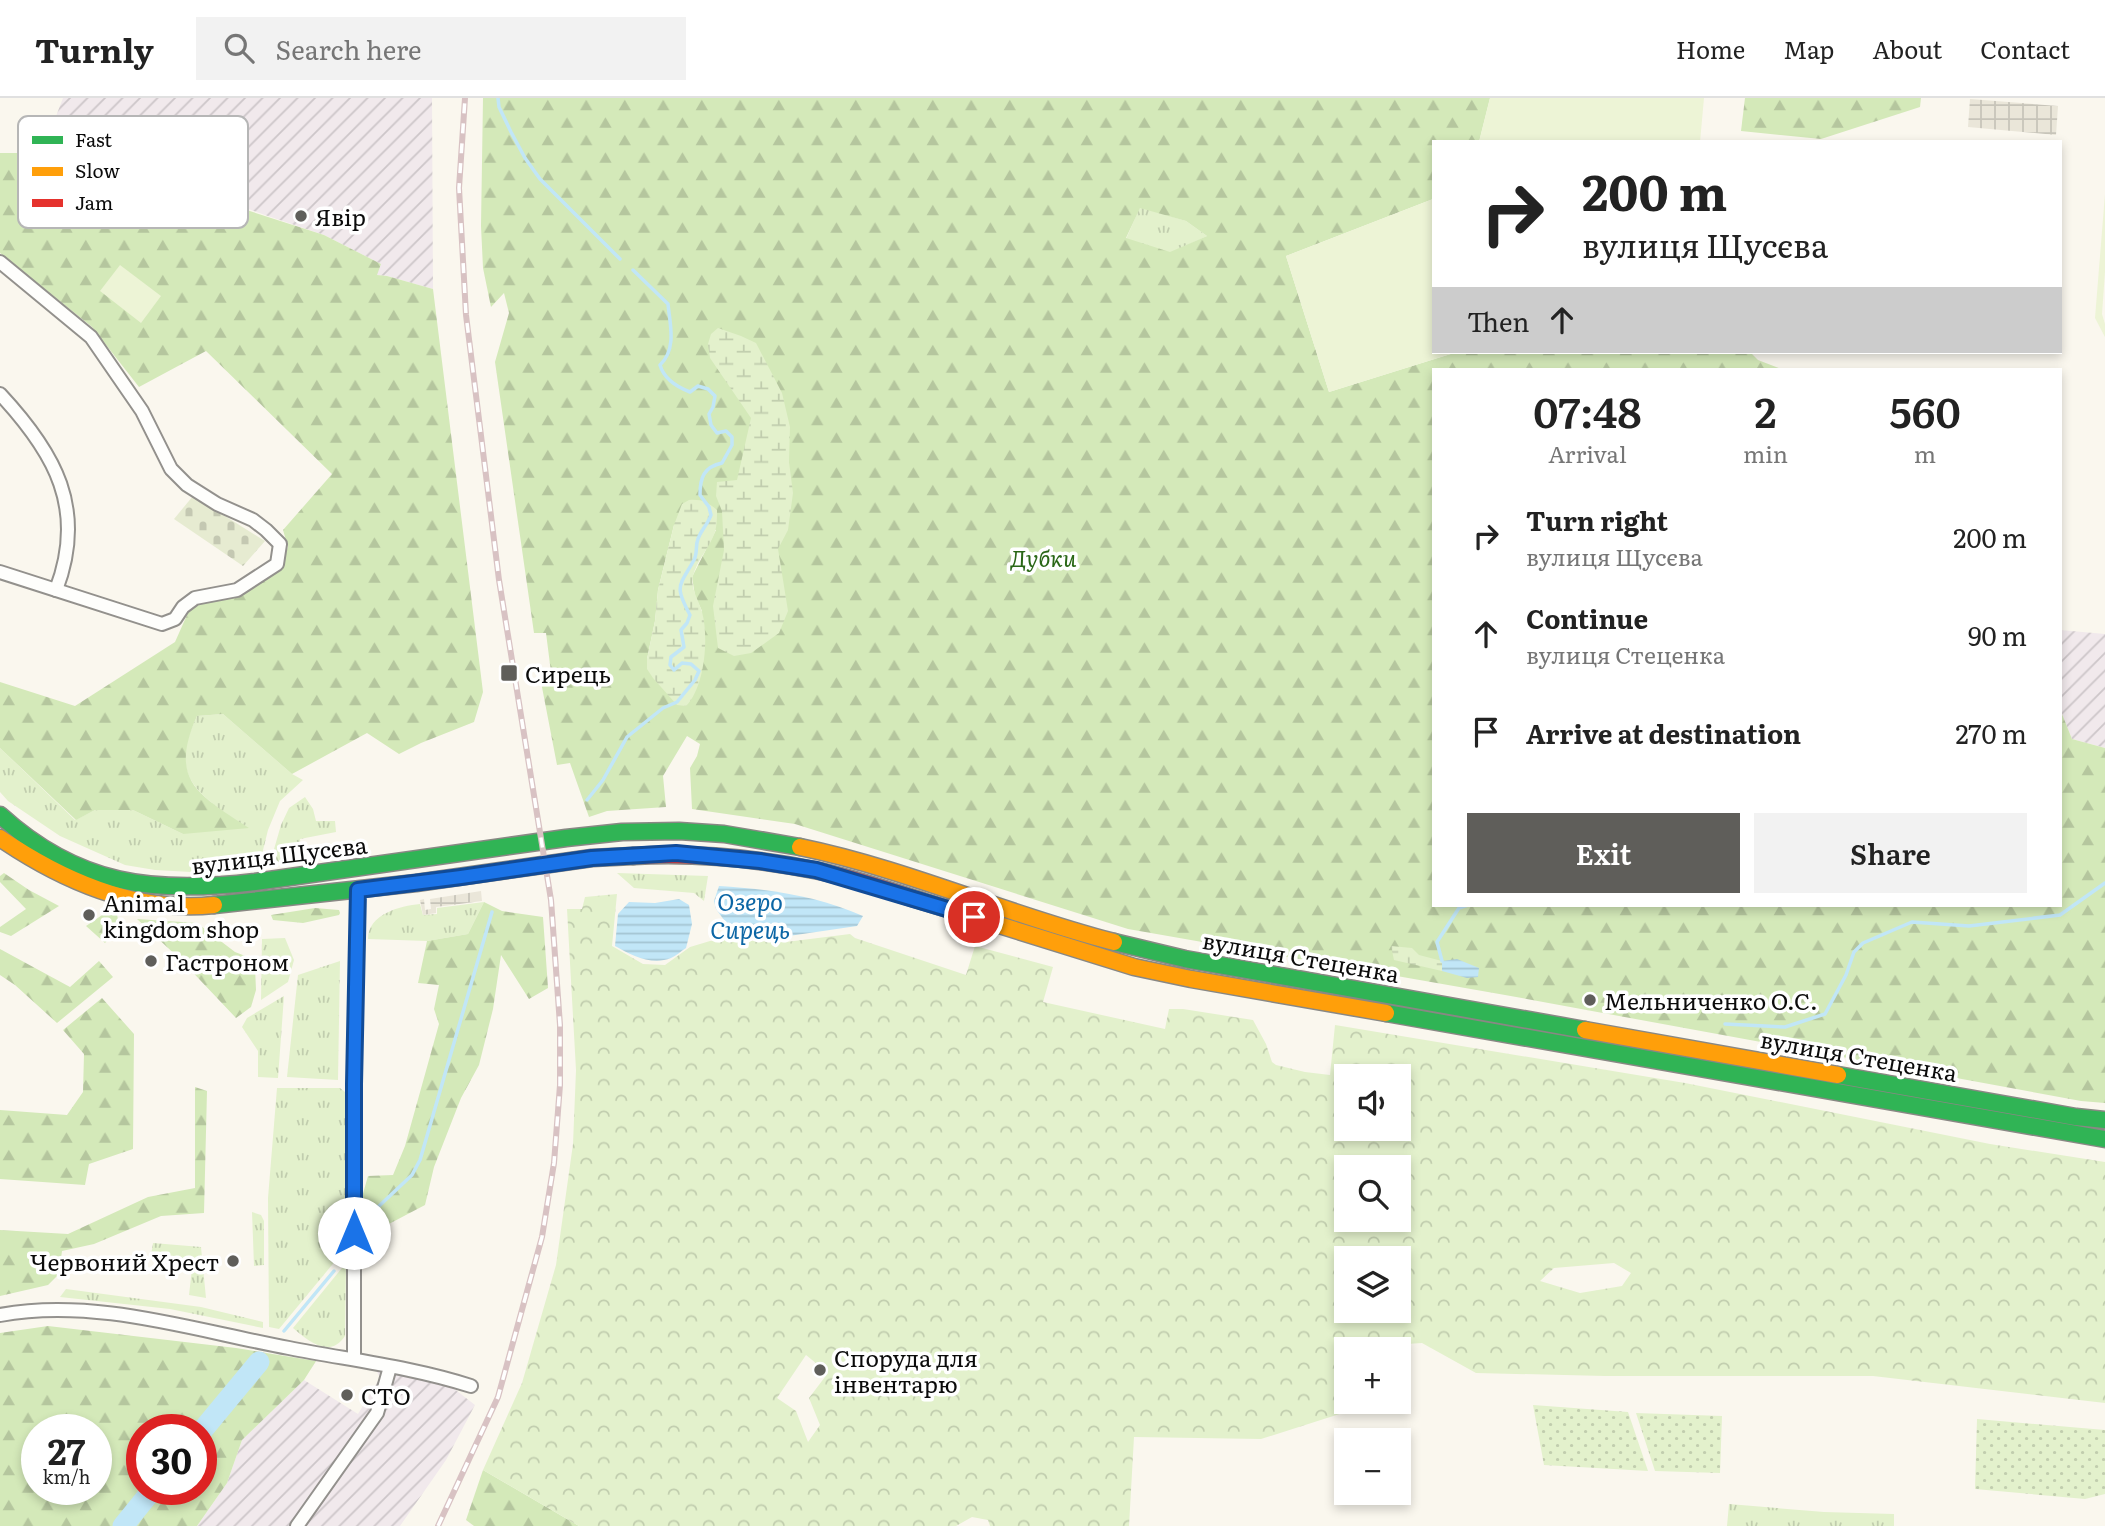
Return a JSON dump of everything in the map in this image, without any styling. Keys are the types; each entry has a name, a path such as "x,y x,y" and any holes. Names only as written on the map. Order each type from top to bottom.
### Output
{"main road":[{"name":"вулиця Щусєва","path":"0,816 30,840 77,865 137,884 171,888 204,888 497,848"},
{"name":"вулиця Стеценка","path":"497,848 555,838 648,831 681,831 767,840 837,854 1073,931 1185,958 2105,1120"},
{"name":"вулиця Щусєва","path":"0,838 50,871 90,889 171,905 201,906 358,890 510,870"},
{"name":"вулиця Стеценка","path":"510,870 592,858 676,853 760,861 816,870 1156,972 2105,1139"}],"street":[{"path":"0,261 91,337 142,411 171,469 187,485 217,504 253,520 280,544 277,564 237,590 195,598 183,607 175,619 162,624 0,572"},
{"path":"0,394 18,413 52,463 68,506 68,546 56,590"},
{"path":"354,1359 354,1084 358,890"},
{"path":"0,1315 43,1309 155,1320 442,1377 471,1386"},
{"path":"298,1526 377,1413 390,1367"}],"shaded area":[{"path":"63,98 432,98 433,289 376,275 381,264 324,235 248,209 248,116 56,116"},
{"path":"1970,99 2058,106 2056,135 1968,127"},
{"path":"2062,630 2105,634 2105,748 2072,739 2062,714"},
{"path":"481,891 482,901 436,907 436,913 423,915 420,900 424,899 425,910 431,909 430,899"},
{"path":"374,1366 448,1384 475,1405 446,1460 400,1526 197,1526 212,1505 217,1505 217,1497 227,1483 242,1440 304,1380 358,1414 380,1378"}],"green space":[{"name":"Дубки","path":"483,98 1490,98 1480,140 1432,140 1432,199 1286,256 1329,392 1451,354 1752,354 1758,360 1778,368 1432,368 1432,907 2062,907 2062,714 2072,739 2105,748 2105,1103 2081,1101 1128,929 795,824 692,809 690,768 700,744 687,736 663,776 666,807 607,811 589,817 570,763 557,765 541,682 552,680 546,633 534,633 495,362 509,313 504,293 491,307 483,268","holes":["1140,208 1186,221 1207,236 1170,252 1126,238","674,525 716,530 692,577 695,596 702,611 647,659 658,590"]},
{"path":"1490,98 1704,98 1700,140 1480,140"},
{"path":"1745,98 1921,98 1920,107 1821,139 1741,131"},
{"path":"0,153 18,153 18,228 248,228 248,210 324,235 381,264 377,275 433,289 483,692 474,722 399,754 367,733 292,774 223,714 197,716 186,756 193,784 216,806 249,828 183,834 133,810 95,810 76,820 0,748 0,682 75,706 175,642 191,606 236,594 282,564 288,547 283,530 332,474 206,351 139,387 92,327 0,253"},
{"path":"2105,194 2102,314 2105,337 2095,318"},
{"path":"1432,199 1432,354 1451,354 1329,392 1286,256"},
{"path":"1140,207 1186,221 1207,236 1170,253 1126,239"},
{"path":"120,265 161,296 141,323 100,291"},
{"path":"718,328 756,343 782,393 790,427 789,462 793,493 788,530 778,549 788,611 779,633 751,653 734,656 718,648 713,606 724,550 722,511 716,496 717,482 737,480 751,418 710,358 708,344 711,334"},
{"path":"193,496 265,541 243,566 174,519"},
{"path":"689,500 707,503 717,510 717,524 710,543 697,564 692,581 704,622 705,648 698,687 686,706 677,705 653,678 647,669 647,659 658,590 674,525 682,504"},
{"path":"223,714 292,774 303,780 280,801 268,830 260,862 191,872 125,865 60,836 8,801 0,792 0,748 75,820 95,810 133,810 183,834 212,803 193,783 185,763 191,729 197,716"},
{"path":"305,797 313,809 316,821 335,821 336,832 300,839 301,848 358,840 360,849 270,863 289,808"},
{"path":"4,873 59,906 11,936 0,932 0,927 26,909 0,882 0,876"},
{"path":"617,873 708,876 704,901 694,893 634,888"},
{"path":"617,894 612,946 643,964 665,965 690,947 710,941 786,942 850,934 855,938 966,975 975,946 1053,967 1043,1002 1165,1029 1169,1009 1253,1020 1272,1062 1305,1072 1330,1075 1335,1025 1685,1083 1990,1144 2105,1162 2105,1403 1873,1376 1476,1373 1422,1343 1411,1344 1411,1337 1334,1337 1334,1414 1339,1414 1261,1439 1134,1437 1129,1526 990,1526 988,1520 972,1517 956,1526 579,1526 483,1470 522,1383 556,1265 573,1144 576,1070 567,909 582,909 585,897","holes":["1614,1263 1631,1273 1622,1286 1580,1293 1540,1281 1554,1268","806,1355 828,1373 809,1398 820,1425 808,1442 796,1411 777,1398"]},
{"path":"484,902 468,934 427,941 368,939 373,923 395,909 420,904 423,915 437,914 437,908"},
{"path":"484,902 502,911 543,917 548,988 529,999 501,955 493,1009 479,1065 461,1098 434,1167 425,1205 385,1226 362,1220 362,1197 368,1176 393,1175 405,1146 439,1024 434,1009 439,985 418,983 427,941 468,934"},
{"path":"315,908 339,910 340,913 303,923 273,920 271,915"},
{"path":"108,911 117,914 119,926 105,943 86,926"},
{"path":"137,919 197,923 235,952 248,957 255,967 256,990 251,1007 236,1018 182,961"},
{"path":"285,938 294,960 288,982 261,1000 262,939"},
{"path":"1391,946 1412,948 1419,955 1442,961 1442,971 1394,960"},
{"path":"0,949 70,987 99,961 113,977 57,1023 0,975"},
{"path":"340,961 338,1080 287,1077 298,975"},
{"path":"284,996 278,1078 258,1077 258,1051 242,1027 247,1018"},
{"path":"102,998 134,1034 133,1149 89,1164 85,1185 0,1179 0,1110 67,1115 83,1092 84,1054 63,1030"},
{"path":"195,1087 207,1091 204,1213 161,1216 94,1244 62,1251 59,1274 48,1285 0,1296 0,1230 68,1234 148,1197 195,1188"},
{"path":"277,1088 340,1088 350,1096 346,1248 279,1329 269,1327 268,1198"},
{"path":"252,1212 261,1215 264,1221 264,1265 254,1266"},
{"path":"153,1243 201,1247 206,1298 189,1295 193,1260 151,1255"},
{"path":"346,1263 345,1336 333,1346 319,1346 293,1328"},
{"path":"66,1289 201,1307 263,1322 263,1328 170,1309 60,1297"},
{"path":"48,1326 236,1348 316,1361 304,1380 242,1440 227,1483 217,1497 217,1414 126,1414 126,1505 212,1505 197,1526 0,1526 0,1333"},
{"path":"1533,1405 1628,1412 1648,1471 1544,1465"},
{"path":"1636,1413 1722,1416 1720,1473 1655,1471"},
{"path":"1977,1419 2105,1430 2105,1494 2085,1499 1975,1489"},
{"path":"483,1470 579,1526 474,1526 466,1520"},
{"path":"1729,1504 1824,1512 1894,1514 1894,1526 1727,1526"}],"water":[{"name":"Озеро Сирець","path":"719,886 792,895 828,903 863,916 857,926 782,937 742,938 732,931 716,909 714,901"},
{"name":"Озеро Сирець","path":"679,899 689,905 692,924 686,948 671,958 656,961 635,956 615,946 618,914 629,902 655,903"},
{"path":"1457,959 1479,968 1478,977 1467,978 1442,971 1442,961"}],"waterway":[{"name":"Сирець","path":"498,98 499,107 511,132 540,179 620,259"},
{"name":"Сирець","path":"587,800 603,780 627,737 663,708 677,702 699,671 691,664 682,663 674,670 670,665 671,657 684,647 681,630 690,615 680,586 695,557 699,536 711,515 709,507 700,495 702,478 707,470 722,463 732,445 732,437 726,431 717,433 711,425 709,414 715,396 708,389 698,386 690,392 685,390 672,382 662,370 660,365 671,344 668,304 633,270"},
{"path":"1725,1024 1785,1027 1825,1014 1846,975 1854,952 1863,943 1912,922 1969,926 2060,915 2105,883"},
{"path":"1442,961 1437,942 1462,907"},
{"name":"Сирець","path":"378,1207 412,1175 420,1160 492,912"},
{"name":"Сирець","path":"284,1331 334,1271"},
{"name":"Сирець","path":"216,1414 259,1362"},
{"name":"Сирець","path":"123,1526 140,1505"}],"railway":[{"path":"438,1526 498,1397 542,1237 554,1163 560,1085 560,1025 551,900 499,580 466,315 459,188 465,98"}],"traffic: fast":[{"path":"0,815 29,839 88,871 119,880 184,887 255,882 622,832 679,831 724,834 800,847"},
{"path":"214,905 416,883 592,858 633,856"},
{"path":"1114,942 1185,959 1585,1030"},
{"path":"1386,1013 2105,1139"},
{"path":"1838,1075 2105,1120"}],"traffic: slow":[{"path":"0,838 49,868 101,891 157,904 214,905"},
{"path":"800,847 879,867 1035,919 1114,942"},
{"path":"922,901 1134,967 1386,1013"},
{"path":"1585,1030 1838,1075"}],"traffic: jam":[{"path":"633,856 724,857 769,862 842,876 922,901"}],"place":[{"name":"Явір","path":"301,216"},
{"name":"Сирець","path":"509,673"},
{"name":"Animal kingdom shop","path":"89,915"},
{"name":"Гастроном","path":"151,961"},
{"name":"Мельниченко О.С.","path":"1590,1000"},
{"name":"Червоний Хрест","path":"233,1261"},
{"name":"Споруда для інвентарю","path":"820,1370"},
{"name":"СТО","path":"347,1395"}],"route":[{"path":"354,1233 358,890 592,858 676,853 760,861 816,870 974,917"}]}
